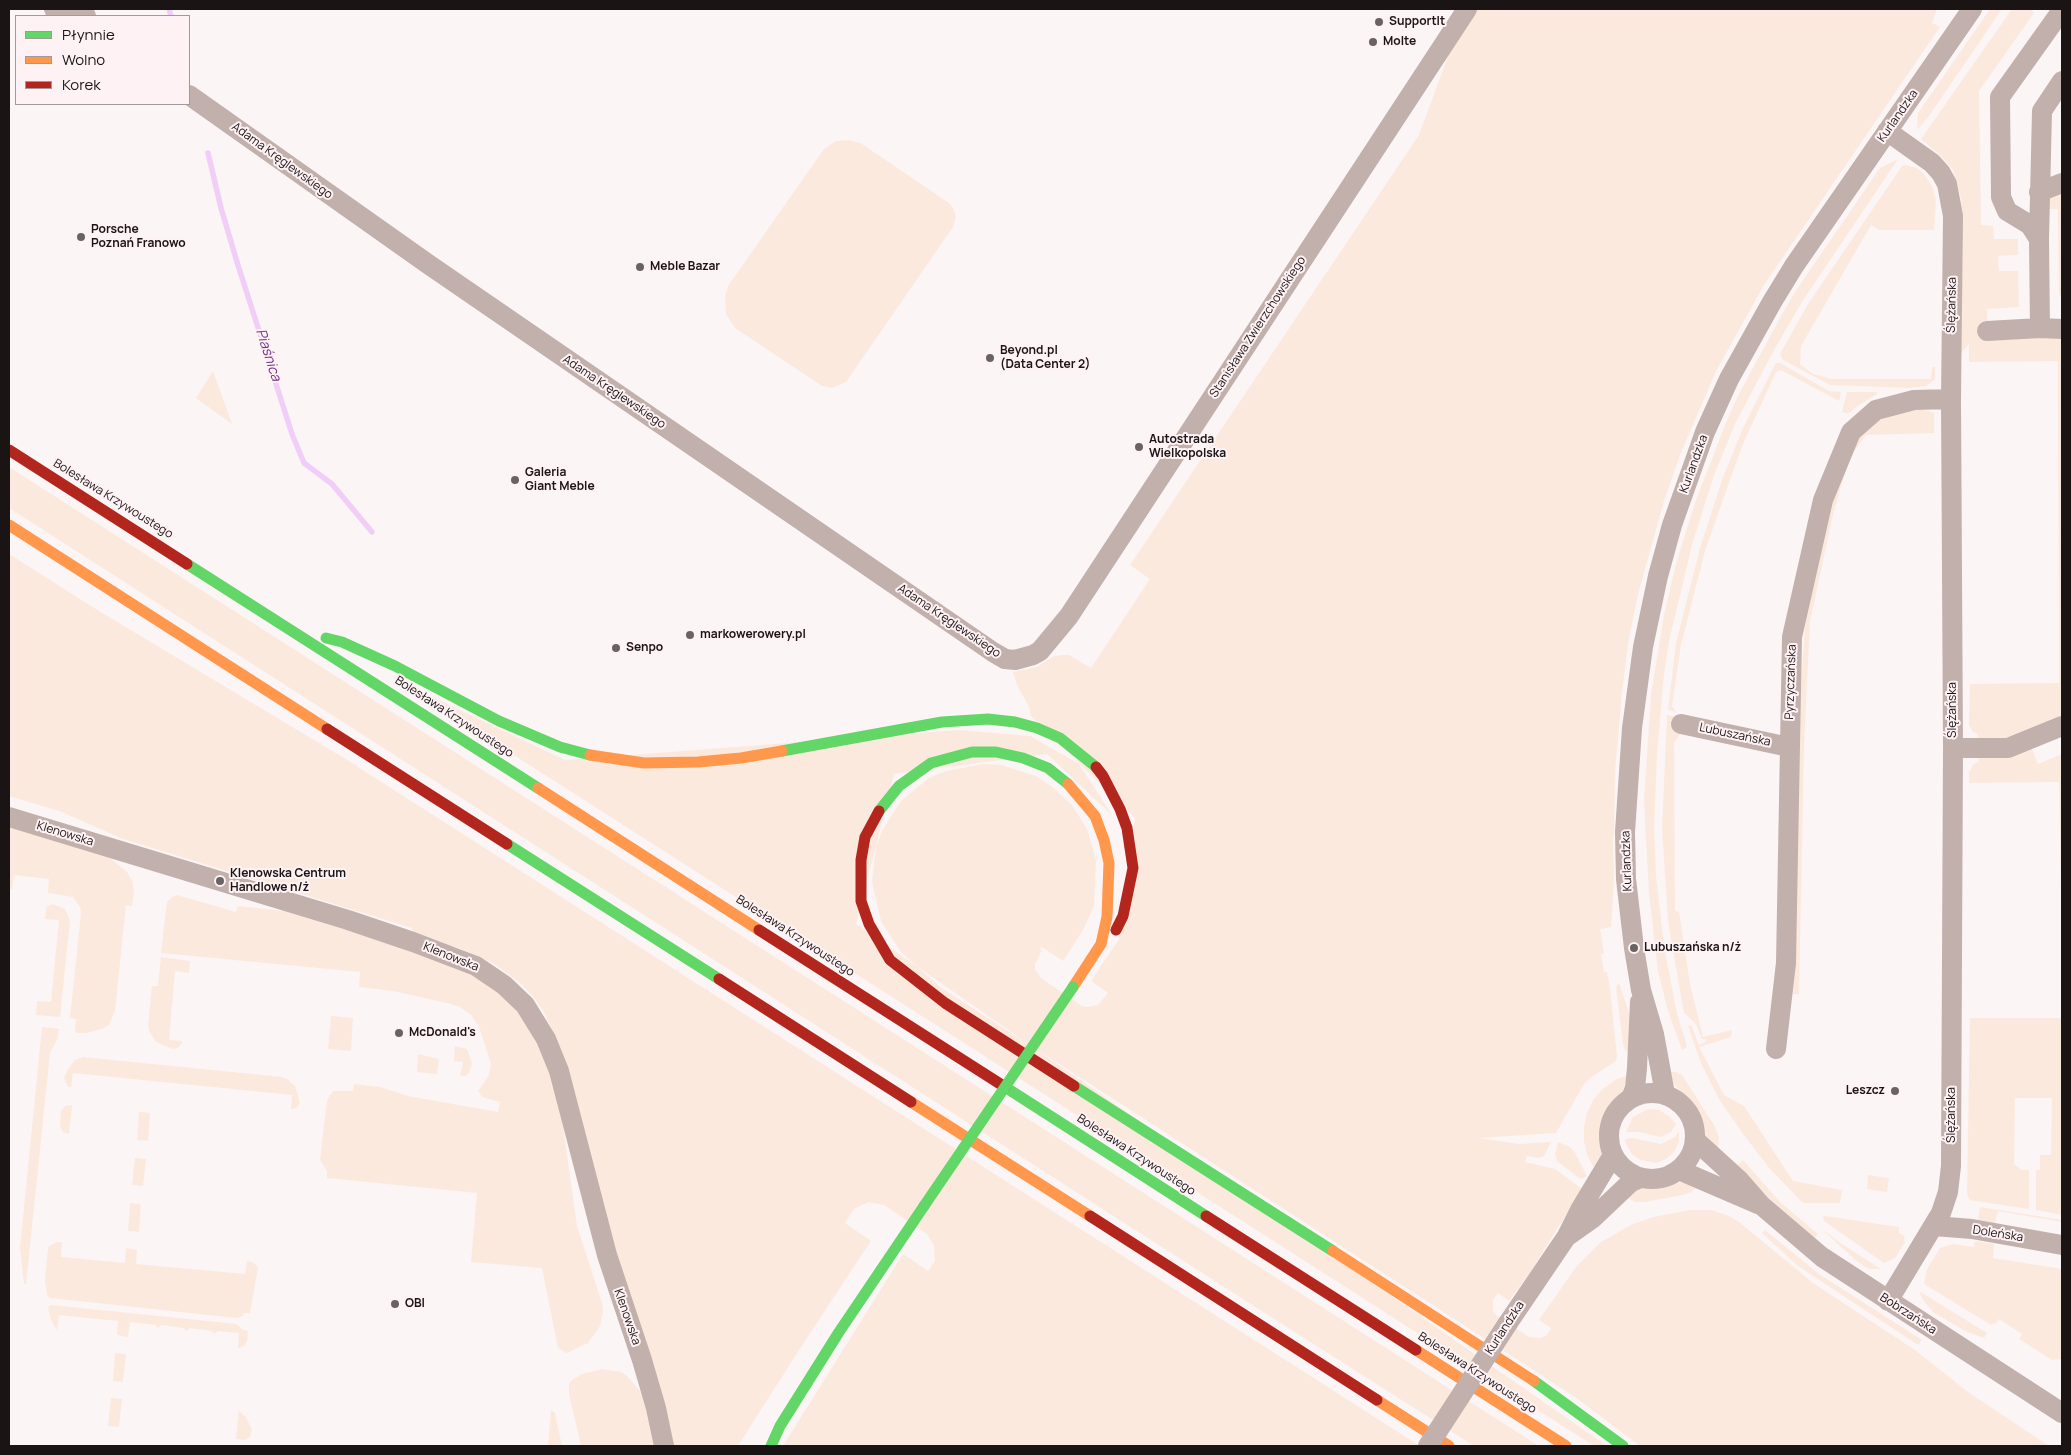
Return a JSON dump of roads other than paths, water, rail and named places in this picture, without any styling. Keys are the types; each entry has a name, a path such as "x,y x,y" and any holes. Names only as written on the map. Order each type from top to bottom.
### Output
{"main road":[{"name":"Bolesława Krzywoustego","path":"9,450 295,631 1304,1280 1566,1446"},
{"path":"9,526 1449,1446"},
{"path":"295,631 342,642 395,666 499,721 560,747 602,758 644,763 698,762 741,758 942,722 988,719 1015,722 1037,728 1060,738 1091,762 1103,776 1113,794 1127,828 1132,868 1123,916 1111,937 1095,955"},
{"path":"771,1446 780,1426 839,1332 901,1240 1073,987 1095,955 1101,944 1107,917 1108,863 1104,840 1095,816 1068,784 1048,768 1023,758 996,752 972,752 931,764 900,786 874,816 866,837 861,860 861,900 869,924 890,960 908,977 945,1004 1516,1368 1568,1404 1623,1446"},
{"path":"763,1446 780,1426"}],"street":[{"name":"Stanisława Zwierzchowskiego","path":"1047,644 1068,616 1467,9"},
{"name":"Kurlandzka","path":"1665,1094 1654,1034 1641,990 1634,948 1626,879 1627,785 1632,728 1646,632 1658,576 1672,525 1705,432 1729,379 1759,325 1794,266 1972,9"},
{"path":"2039,238 2030,225 2007,211 2001,197 2000,97 2056,33 2062,10"},
{"path":"2040,328 2039,192 2042,111 2062,81"},
{"name":"Adama Kręglewskiego","path":"190,96 428,264 993,652 1005,658 1015,660 1033,655 1047,644"},
{"name":"Ślężańska","path":"1887,131 1932,163 1941,173 1947,184 1953,216 1951,399 1953,748 1951,1166 1945,1202 1934,1226 1888,1301"},
{"path":"2039,192 2062,182"},
{"path":"1987,331 2040,328 2062,329"},
{"name":"Pyrzyczańska","path":"1776,1049 1786,962 1792,637 1823,500 1851,432 1876,410 1914,400 1951,399"},
{"name":"Lubuszańska","path":"1681,724 1789,746"},
{"path":"1953,748 2008,748 2062,726"},
{"name":"Klenowska","path":"9,817 348,920 476,966 504,985 525,1005 546,1039 559,1071 604,1246 642,1360 656,1408 664,1446"},
{"name":"Kurlandzka","path":"1631,1098 1635,1088 1637,1068 1641,990"},
{"path":"1648,1094 1665,1094 1677,1101 1687,1112 1693,1126 1695,1140 1690,1157 1679,1170 1668,1176 1654,1179 1640,1178 1624,1169 1613,1155 1610,1138 1611,1122 1619,1108 1631,1098 1648,1094"},
{"name":"Bobrzańska","path":"1695,1140 1740,1181 1761,1205 1822,1257 2062,1413"},
{"name":"Kurlandzka","path":"1428,1446 1567,1236 1580,1210 1613,1155"},
{"name":"Bobrzańska","path":"1679,1170 1761,1205"},
{"name":"Kurlandzka","path":"1567,1236 1593,1218 1631,1182 1640,1178"},
{"name":"Doleńska","path":"1934,1226 1972,1229 2062,1245"}],"waterway":[{"name":"Piaśnica","path":"169,9 171,15"},
{"name":"Piaśnica","path":"208,153 221,208 237,262 292,434 304,463 332,484 372,532"}],"place":[{"name":"SupportIt","path":"1379,22"},
{"name":"Molte","path":"1373,42"},
{"name":"Porsche Poznań Franowo","path":"81,237"},
{"name":"Meble Bazar","path":"640,267"},
{"name":"Beyond.pl (Data Center 2)","path":"990,358"},
{"name":"Autostrada Wielkopolska","path":"1139,447"},
{"name":"Galeria Giant Meble","path":"515,480"},
{"name":"markowerowery.pl","path":"690,635"},
{"name":"Senpo","path":"616,648"},
{"name":"Klenowska Centrum Handlowe n/ż","path":"220,881"},
{"name":"Lubuszańska n/ż","path":"1634,948"},
{"name":"McDonald's","path":"399,1033"},
{"name":"Leszcz","path":"1895,1091"},
{"name":"OBI","path":"395,1304"}]}
